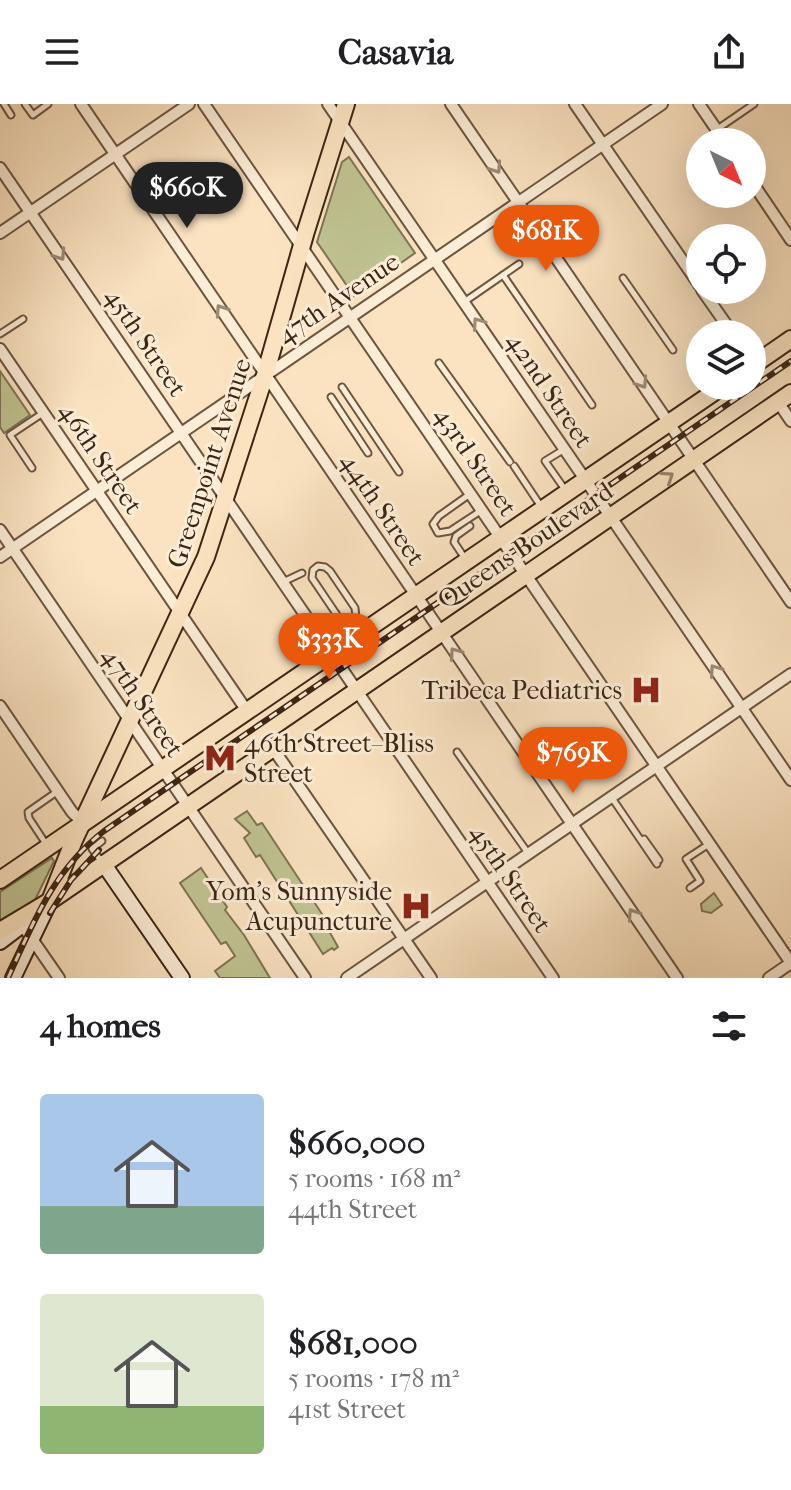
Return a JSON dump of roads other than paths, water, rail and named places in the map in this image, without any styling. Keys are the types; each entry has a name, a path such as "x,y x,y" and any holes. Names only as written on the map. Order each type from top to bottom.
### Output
{"main road":[{"name":"Greenpoint Avenue","path":"50,901 54,886 206,557 265,375 301,246 346,104"},
{"path":"766,355 791,339"},
{"name":"Queens Boulevard","path":"0,931 50,901 785,398"},
{"name":"Queens Boulevard","path":"0,880 703,400"}],"street":[{"name":"44th Street","path":"81,104 677,978"},
{"path":"0,233 189,104"},
{"name":"43rd Street","path":"204,104 791,963"},
{"name":"42nd Street","path":"328,104 791,780"},
{"path":"451,104 791,602"},
{"path":"575,104 686,266"},
{"name":"47th Avenue","path":"0,557 662,104"},
{"path":"699,104 715,128"},
{"name":"45th Street","path":"0,168 553,978"},
{"path":"766,203 791,240"},
{"name":"46th Street","path":"0,349 247,711"},
{"path":"785,398 791,421"},
{"name":"47th Street","path":"0,530 305,978"},
{"path":"347,978 791,674"},
{"path":"0,706 83,823"},
{"path":"272,747 431,978"},
{"path":"103,863 182,978"},
{"path":"13,978 27,932 50,901"},
{"path":"0,942 27,932"},
{"path":"27,932 59,978"},
{"path":"769,978 791,963"}],"lane":[{"path":"4,104 11,115"},
{"path":"25,104 33,115 48,104"},
{"path":"719,128 754,104"},
{"path":"463,303 519,264"},
{"path":"503,275 592,405"},
{"path":"623,278 673,350"},
{"path":"0,334 23,319"},
{"path":"439,363 542,509"},
{"path":"342,387 399,472"},
{"path":"331,397 368,453"},
{"path":"32,468 10,435 44,412"},
{"path":"564,449 545,461 567,492"},
{"path":"471,493 437,518 433,524 435,530 447,533 482,509"},
{"path":"467,561 454,542 456,536 470,526"},
{"path":"318,566 330,571 355,608 362,633 350,621 339,618 312,578 313,570 318,566"},
{"path":"283,582 302,573"},
{"path":"457,752 528,854"},
{"path":"49,848 28,812 58,791"},
{"path":"613,796 658,862"},
{"path":"102,841 92,849 103,863"},
{"path":"690,888 700,881 686,859 709,843"}],"railway":[{"path":"8,978 36,917 58,880 86,846 104,831 791,361"},
{"path":"50,913 71,880 99,850"}],"place":[{"name":"Tribeca Pediatrics","path":"646,690"},
{"name":"46th Street–Bliss Street","path":"220,758"},
{"name":"Yom's Sunnyside Acupuncture","path":"416,906"}]}
